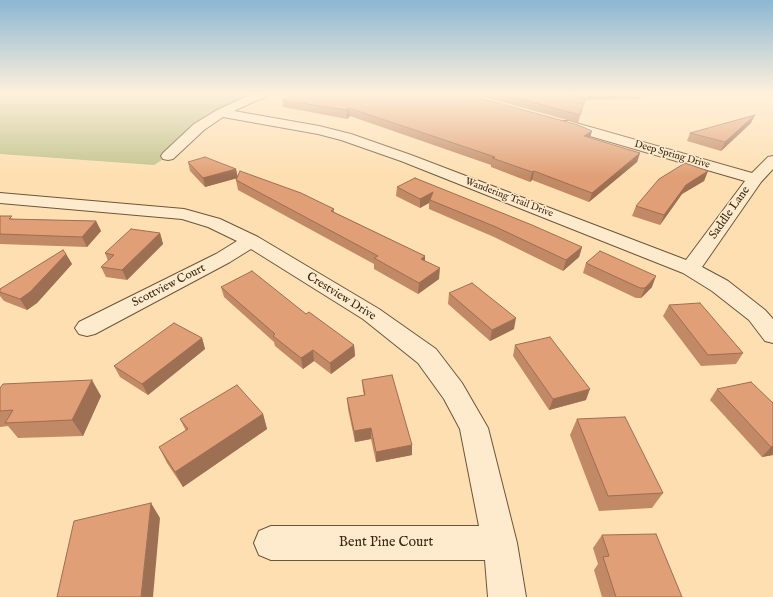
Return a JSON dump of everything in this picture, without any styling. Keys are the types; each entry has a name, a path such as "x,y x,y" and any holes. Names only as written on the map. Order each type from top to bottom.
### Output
{"street":[{"path":"168,156 199,127 209,121"},
{"name":"Wandering Trail Drive","path":"266,121 319,130 346,137 413,161 690,269 720,286 757,315 773,335"},
{"name":"Deep Spring Drive","path":"552,121 754,179"},
{"name":"Saddle Lane","path":"690,269 754,179 773,160"},
{"name":"Crestview Drive","path":"0,198 184,214 214,223 251,241 371,314 427,356 453,390 474,428 500,543 508,597"},
{"name":"Scottview Court","path":"87,328 223,258 251,241"},
{"name":"Bent Pine Court","path":"271,543 500,543"}],"green space":[{"path":"0,121 211,121 168,156 154,165 0,154"}],"building":[{"path":"387,121 563,121 592,131 584,136 640,153 592,193 534,171 532,172 492,158 495,157"},
{"path":"734,121 748,121 725,142 690,133"},
{"path":"205,157 236,169 203,178 188,162"},
{"path":"685,163 708,171 686,185 664,215 636,206 659,179"},
{"path":"240,171 301,193 334,209 331,211 425,256 421,259 440,268 419,283 374,258 378,256 236,180"},
{"path":"415,178 532,225 582,247 566,260 496,227 430,200 433,192 420,199 397,187"},
{"path":"0,216 12,216 9,219 96,221 82,237 0,234"},
{"path":"131,229 160,233 122,270 101,267 114,255 105,253"},
{"path":"63,250 66,254 30,292 20,299 0,292 0,289"},
{"path":"600,251 656,276 645,288 640,288 586,263"},
{"path":"252,271 306,314 309,312 354,345 330,363 313,350 301,358 273,336 275,334 221,287"},
{"path":"472,283 516,318 492,330 449,293"},
{"path":"700,303 743,353 708,355 669,305"},
{"path":"174,323 202,338 142,384 114,366"},
{"path":"550,337 590,389 553,399 515,345"},
{"path":"392,375 412,445 376,452 371,428 354,431 347,398 365,395 362,380"},
{"path":"92,380 72,420 5,423 13,410 0,411 0,388 3,384"},
{"path":"751,382 773,403 773,446 771,447 717,389"},
{"path":"237,385 263,414 175,472 159,447 188,429 180,419"},
{"path":"625,417 663,493 608,496 577,419"},
{"path":"151,503 141,597 57,597 74,521"},
{"path":"656,534 682,597 616,597 603,557 609,556 602,535"}]}
